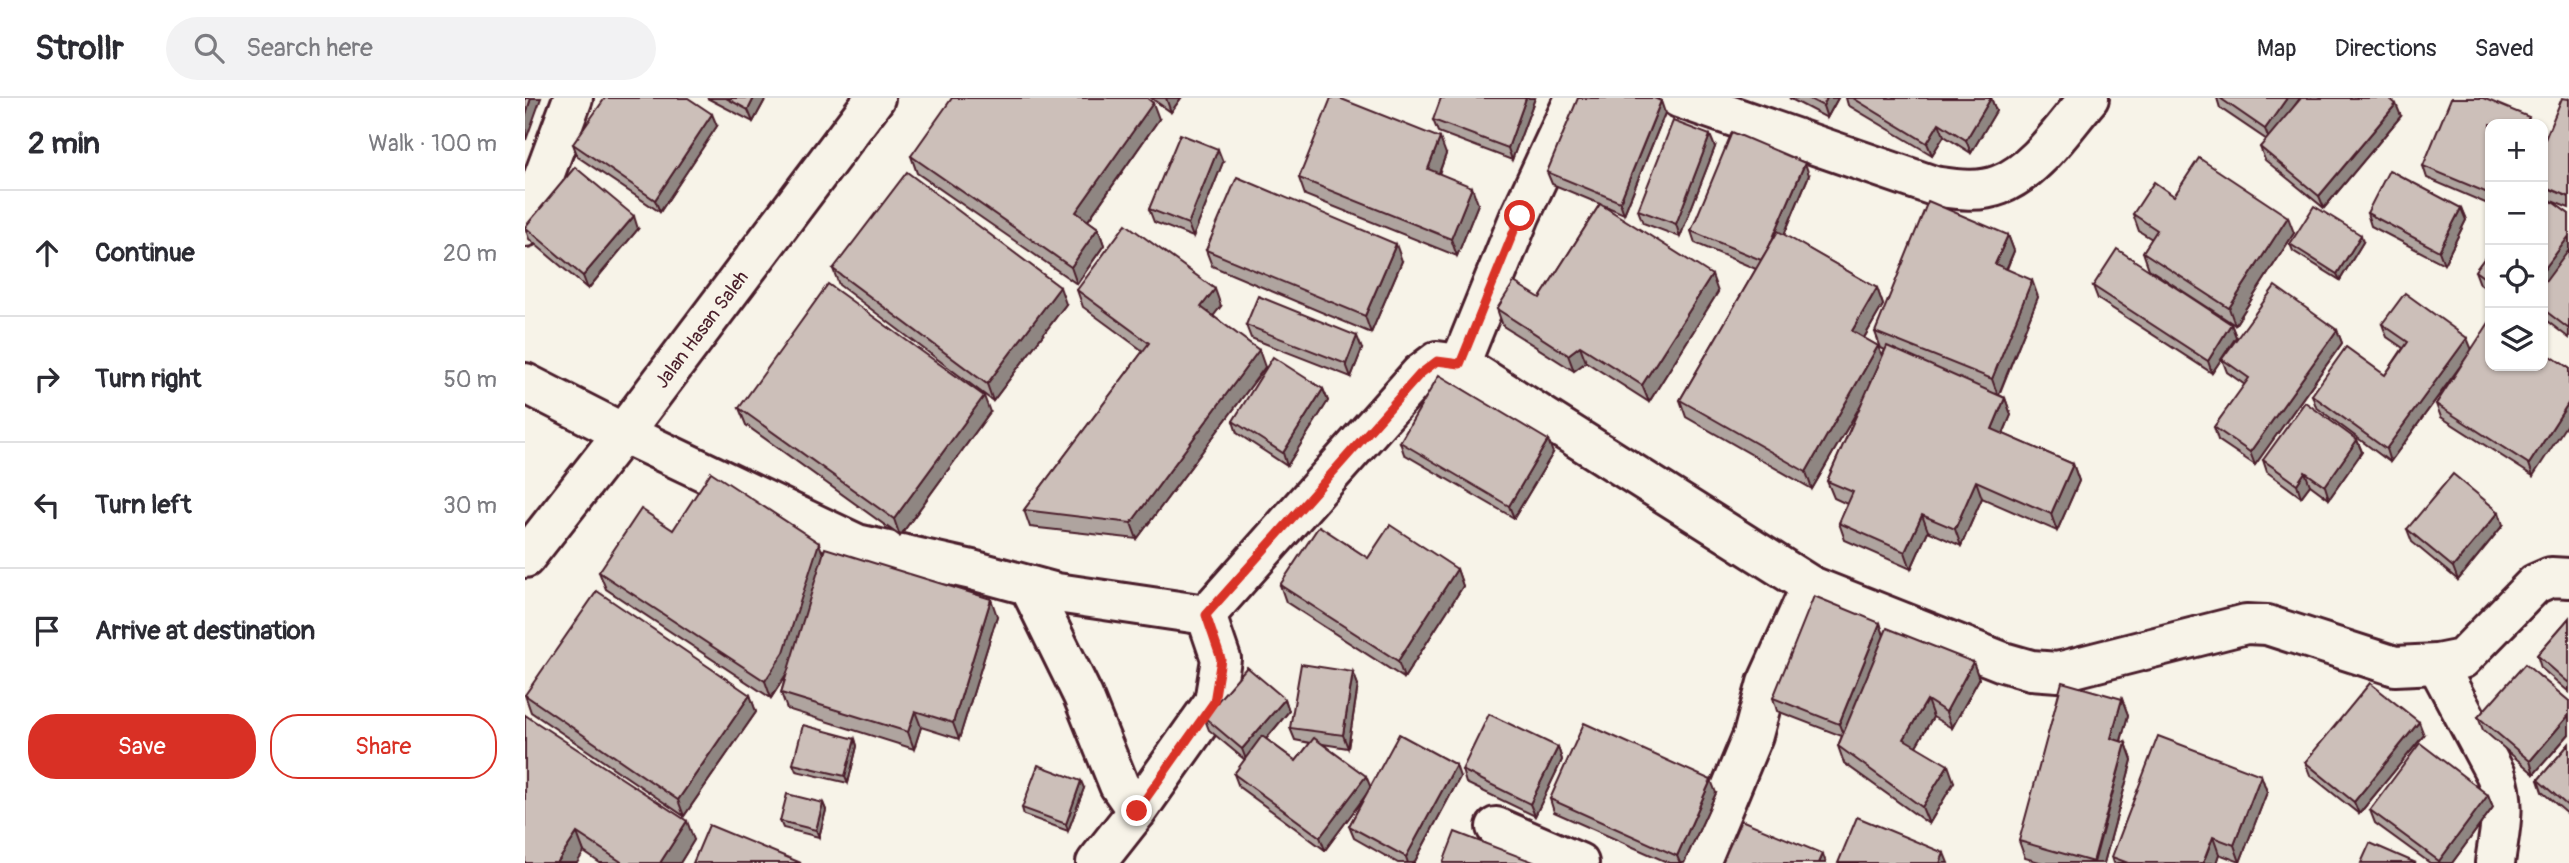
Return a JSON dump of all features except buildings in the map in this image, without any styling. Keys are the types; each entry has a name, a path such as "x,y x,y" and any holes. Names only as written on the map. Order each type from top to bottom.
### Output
{"street":[{"path":"525,227 573,98"},
{"name":"Jalan Hasan Saleh","path":"525,558 623,433 875,98"},
{"path":"1460,364 1520,216 1575,98"},
{"path":"1679,98 1934,186 1968,190 1999,186 2028,168 2089,98"},
{"path":"1206,615 1420,374 1437,361 1460,364 1811,586 2003,662 2031,670 2058,672 2246,624 2267,625 2395,666 2437,664 2462,659 2535,584 2551,577 2569,578"},
{"path":"525,383 623,433 857,544 1056,593 1206,615"},
{"path":"1029,586 1083,696 1119,785 1137,811"},
{"path":"1700,863 1753,735 1767,683 1811,586"},
{"path":"1096,863 1137,811 1214,702 1221,659 1206,615"},
{"path":"2437,664 2496,775 2502,793 2503,809 2495,863"},
{"path":"1496,827 1579,863"}],"route":[{"path":"1137,811 1214,702 1221,659 1206,615 1420,374 1437,361 1460,364 1520,216"}]}
